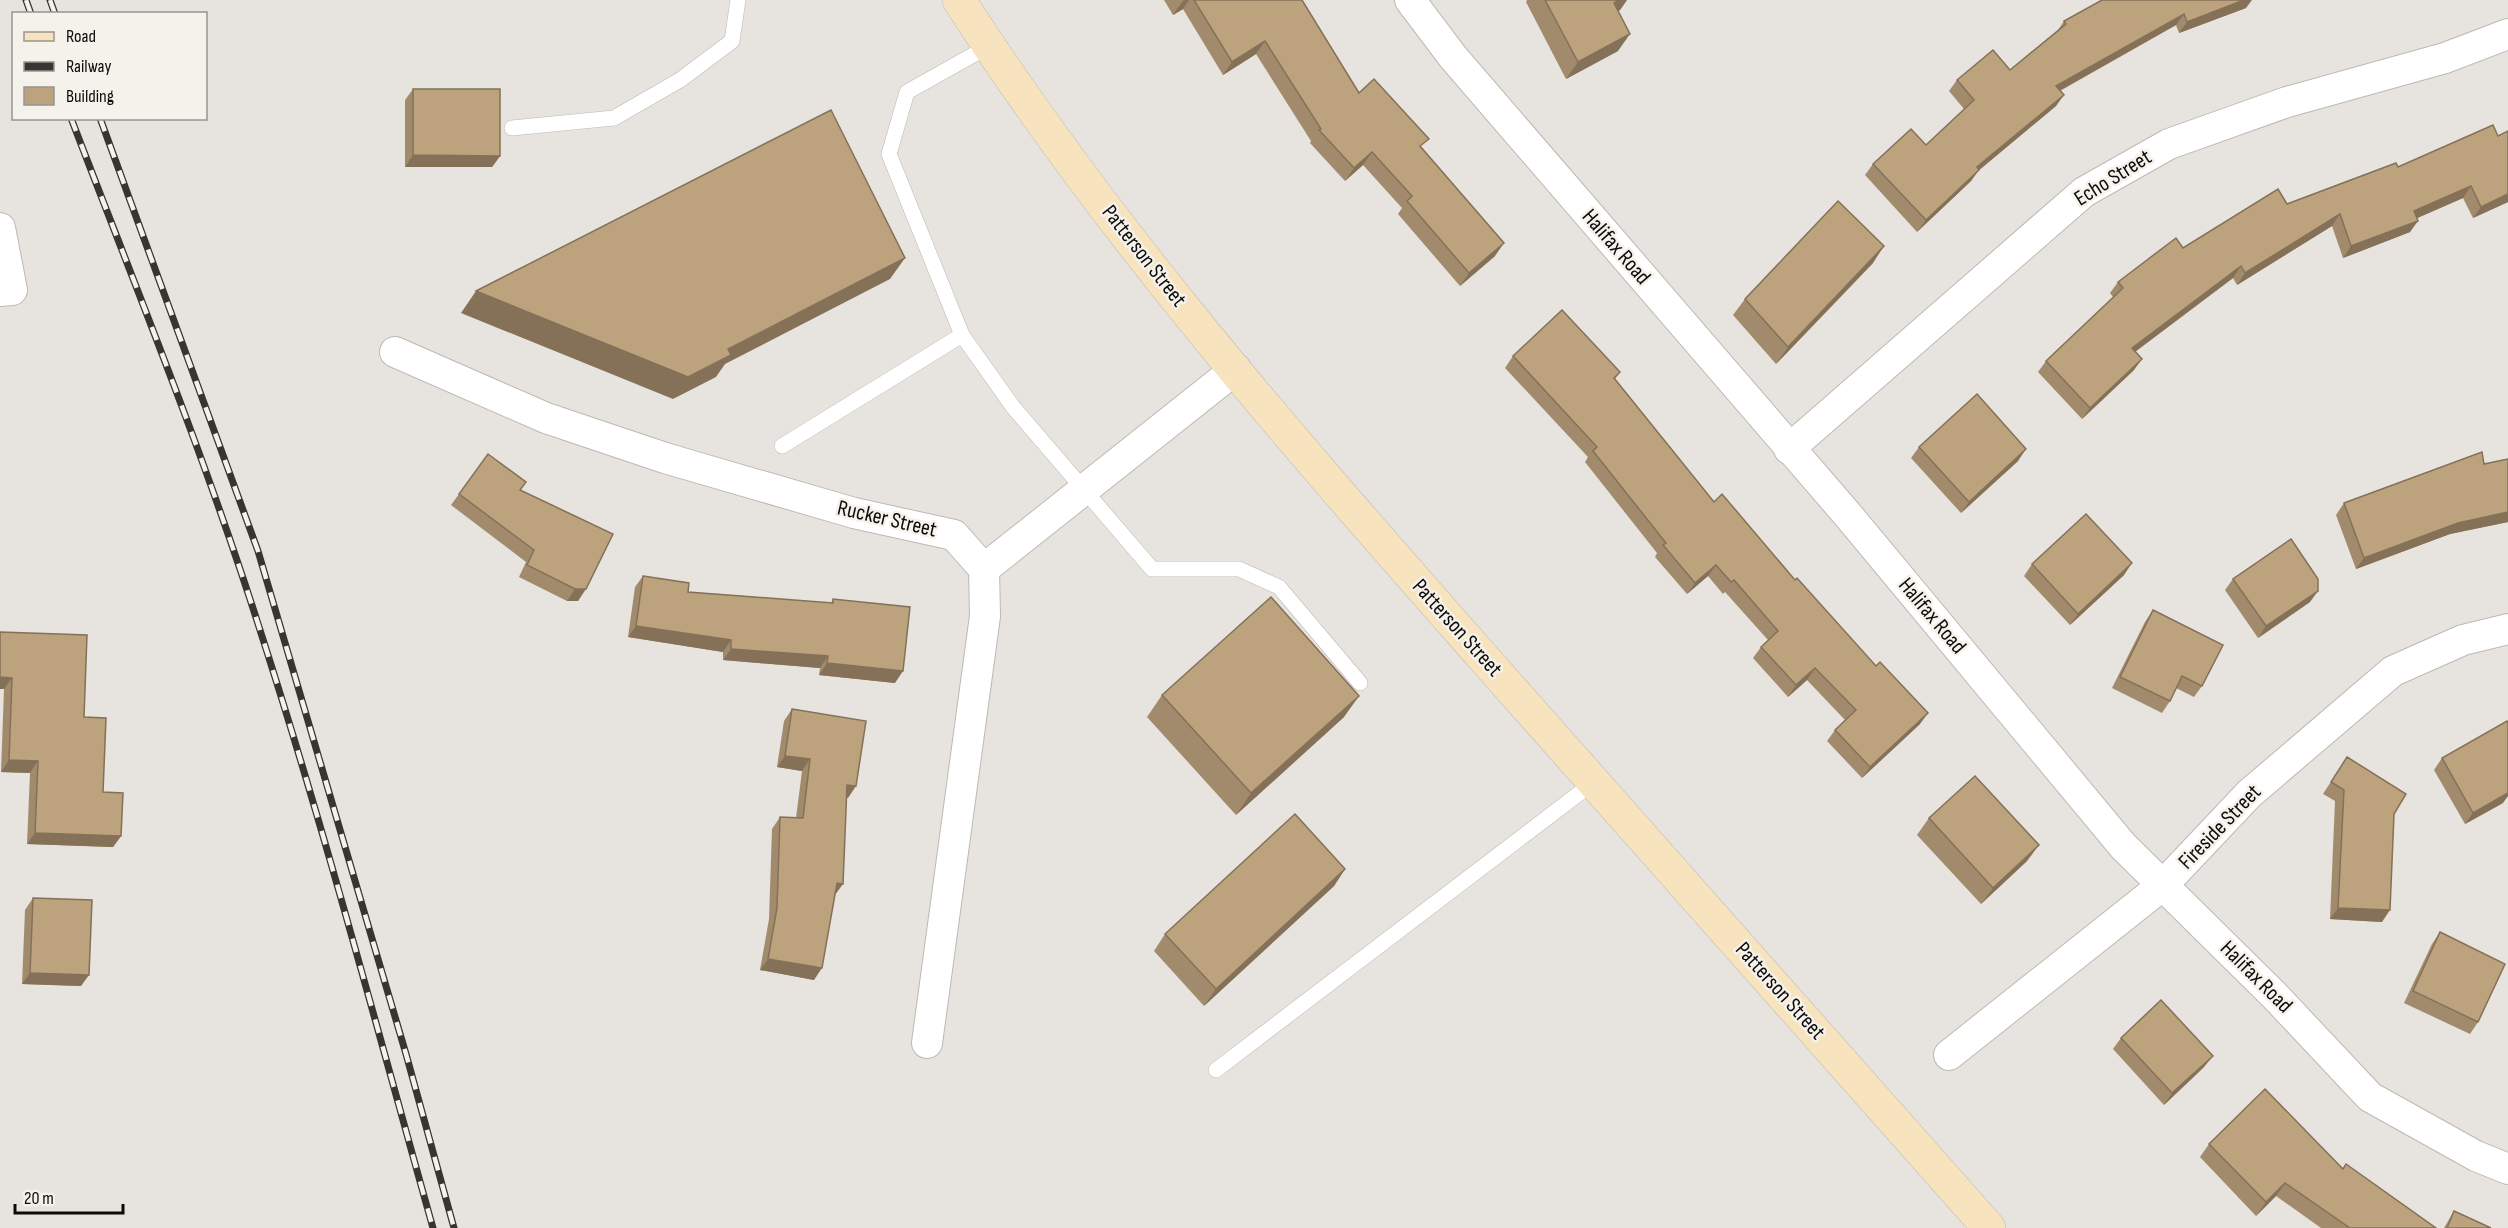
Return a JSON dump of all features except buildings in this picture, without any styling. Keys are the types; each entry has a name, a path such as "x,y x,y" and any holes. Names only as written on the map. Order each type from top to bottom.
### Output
{"main road":[{"name":"Patterson Street","path":"959,0 1013,84 1145,261 1369,528 1989,1228"}],"street":[{"name":"Halifax Road","path":"1410,0 1453,57 1847,513 2123,846 2275,996 2370,1096 2476,1156 2508,1169"},
{"name":"Echo Street","path":"1789,448 2084,192 2169,144 2287,102 2445,57 2508,34"},
{"path":"0,228 6,290"},
{"name":"Rucker Street","path":"395,351 546,418 665,458 854,513 954,535 984,569"},
{"path":"927,1043 985,616 984,569 1236,369"},
{"name":"Fireside Street","path":"1949,1055 2163,885 2250,794 2393,671 2463,640 2508,629"}],"lane":[{"path":"512,128 614,118 680,80 732,41 738,0"},
{"path":"989,46 906,92 889,154 962,335 1013,407 1152,569 1239,569 1279,587 1359,683"},
{"path":"782,446 962,335"},
{"path":"1216,1070 1594,782"}],"railway":[{"path":"26,0 30,12"},
{"path":"50,0 54,12"},
{"path":"72,120 145,309 239,565 284,704 328,853 433,1228"},
{"path":"101,120 258,551 406,1054 454,1228"}]}
